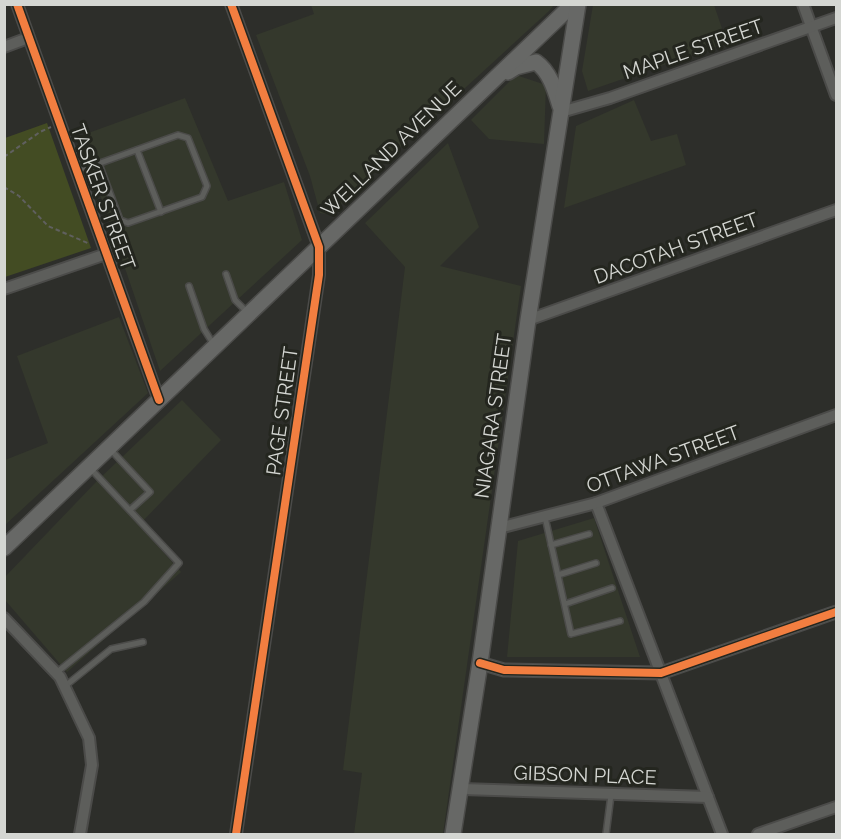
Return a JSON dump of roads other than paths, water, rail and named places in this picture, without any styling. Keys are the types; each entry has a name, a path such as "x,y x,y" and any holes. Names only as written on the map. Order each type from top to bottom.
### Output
{"main road":[{"name":"WELLAND AVENUE","path":"5,544 110,448 573,4"},
{"name":"NIAGARA STREET","path":"453,834 462,789 528,320 578,4"},
{"path":"492,81 516,67 536,62 544,68 554,88 561,112"}],"street":[{"name":"TASKER STREET","path":"16,4 159,400"},
{"name":"PAGE STREET","path":"231,4 319,247 319,275 236,834"},
{"path":"803,4 837,95"},
{"name":"MAPLE STREET","path":"561,112 610,98 837,18"},
{"path":"4,47 28,38"},
{"name":"DACOTAH STREET","path":"528,320 837,210"},
{"path":"4,290 105,252"},
{"name":"OTTAWA STREET","path":"499,528 596,503 837,415"},
{"path":"596,503 722,834"},
{"path":"480,663 504,670 661,673 837,612"},
{"path":"4,618 56,673 89,738 92,765 80,834"},
{"name":"GIBSON PLACE","path":"462,789 708,797"},
{"path":"758,834 837,807"}],"lane":[{"path":"76,171 178,135 188,138 207,186 202,197 128,223 120,220 99,164"},
{"path":"137,150 161,212"},
{"path":"226,274 235,300 249,314"},
{"path":"189,286 204,329 215,346"},
{"path":"110,448 150,492 130,510"},
{"path":"56,673 144,602 179,563 89,467"},
{"path":"545,517 571,634 620,621"},
{"path":"551,545 589,534"},
{"path":"558,575 596,562"},
{"path":"565,604 612,588"},
{"path":"64,687 111,649 143,642"},
{"path":"606,834 611,794"}]}
